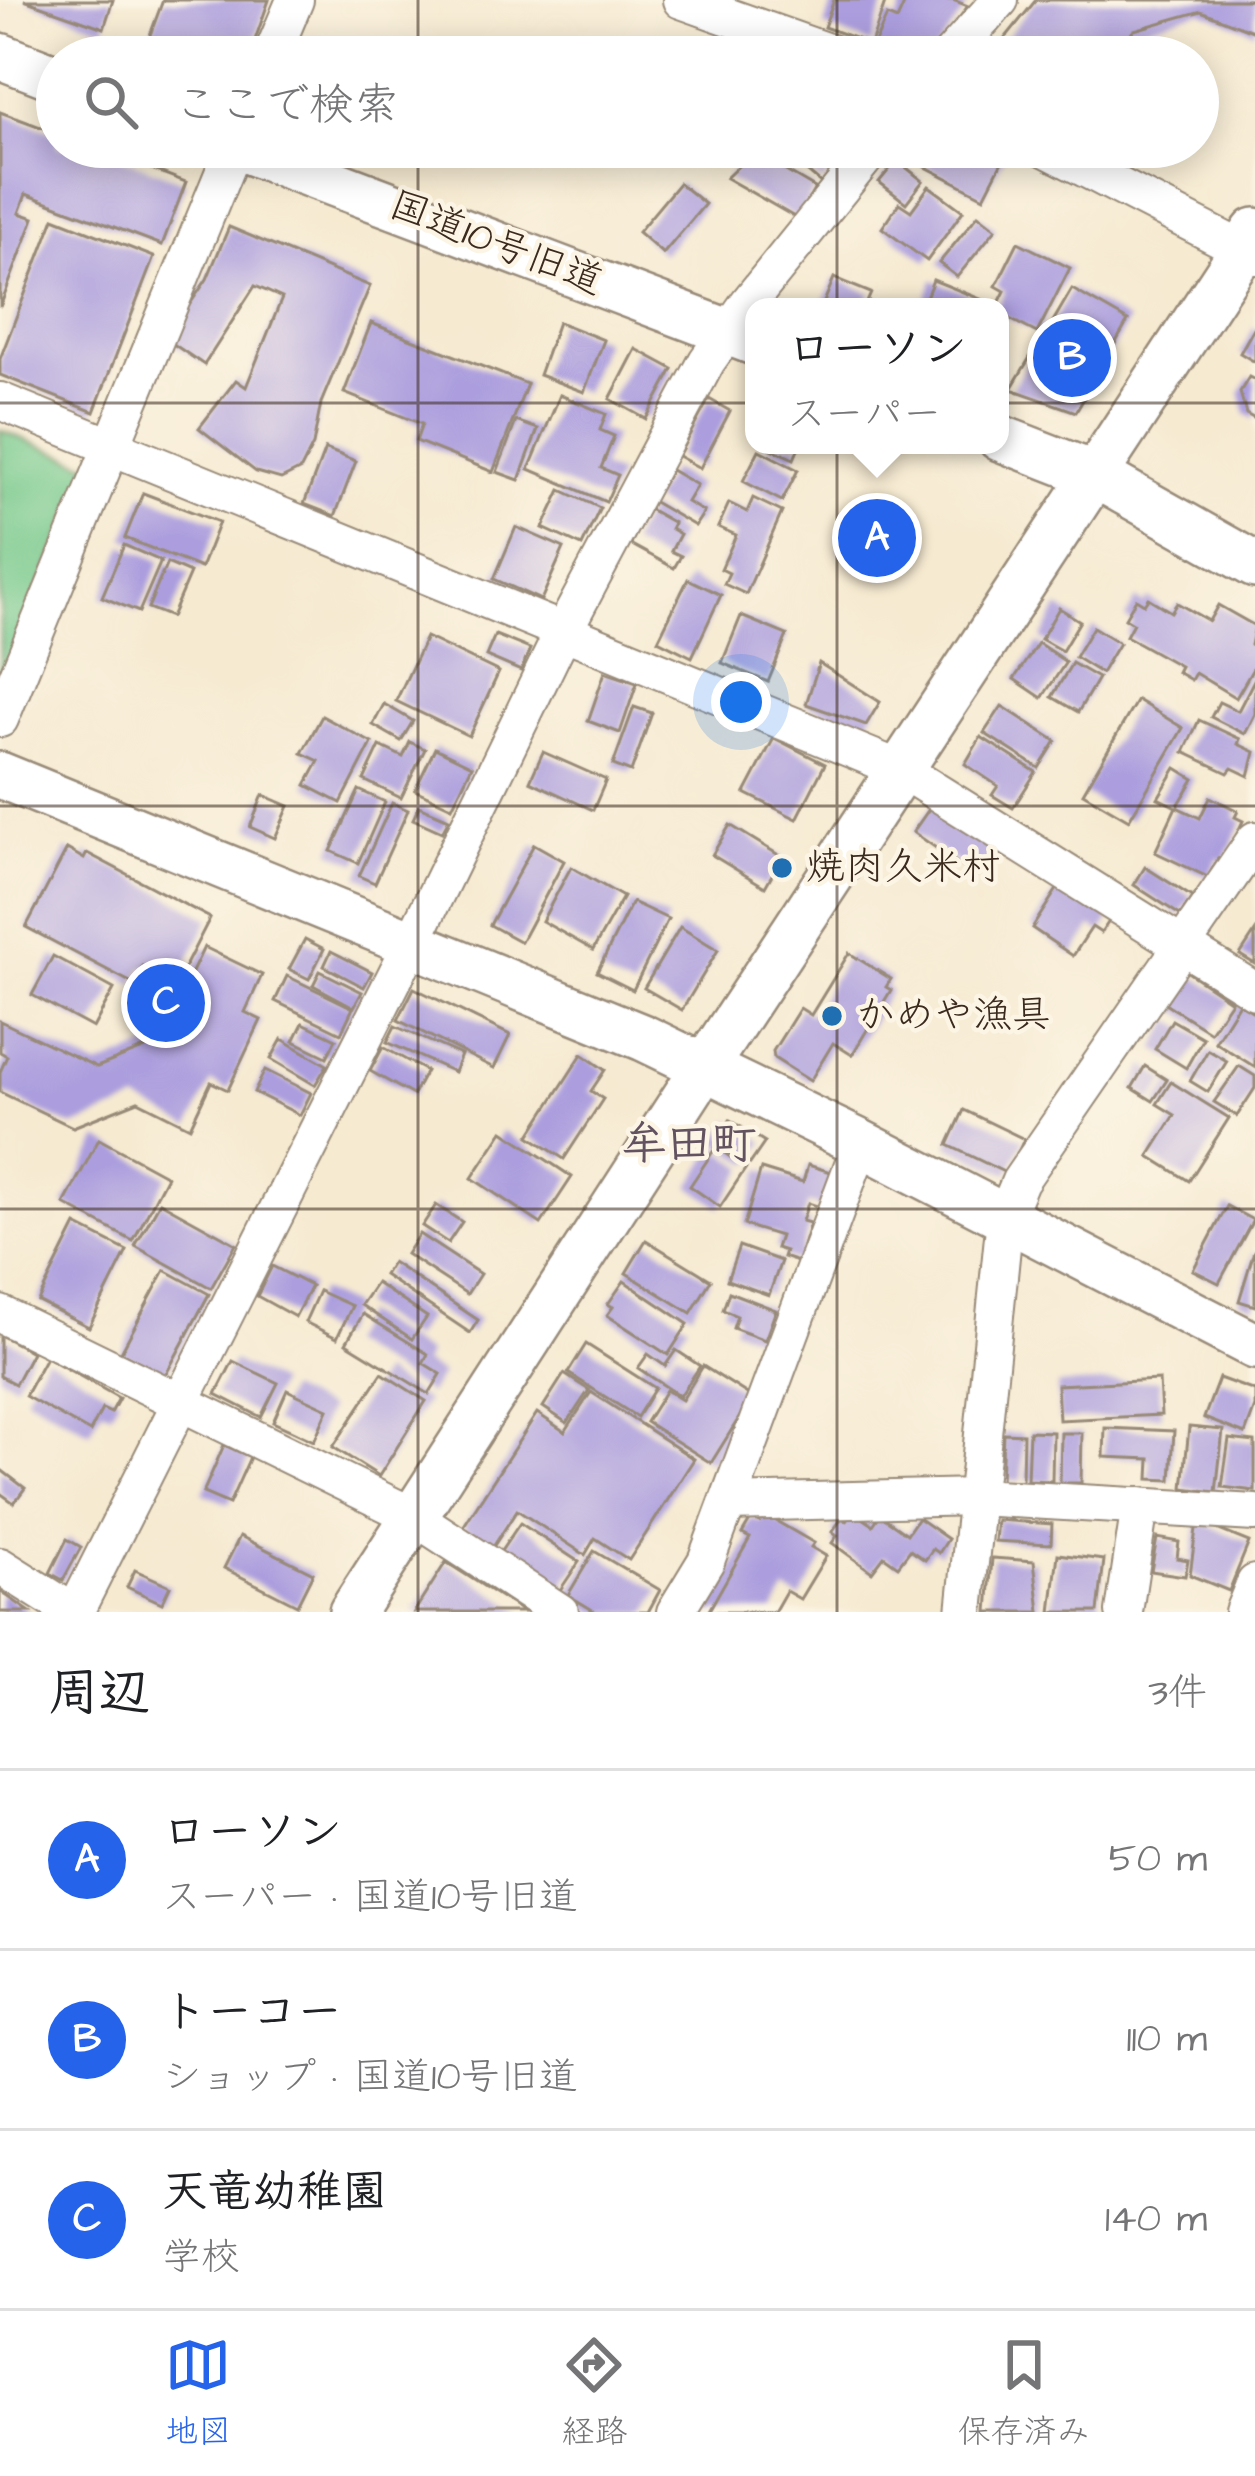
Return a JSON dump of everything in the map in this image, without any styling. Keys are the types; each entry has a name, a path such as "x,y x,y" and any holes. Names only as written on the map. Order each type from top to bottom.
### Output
{"street":[{"path":"280,36 295,0"},
{"path":"681,0 783,36"},
{"path":"968,36 1000,0"},
{"path":"0,56 36,70"},
{"path":"0,719 227,168"},
{"name":"国道10号旧道","path":"292,168 740,336"},
{"path":"767,298 859,168"},
{"path":"352,1612 900,769 1251,245 1087,168"},
{"path":"0,1566 74,1612 183,1402 564,630 740,336"},
{"path":"0,401 900,769 1255,992"},
{"path":"1009,442 1095,475 1255,565"},
{"path":"0,776 644,1038 861,1143 1255,1346"},
{"path":"965,1612 1005,1217 1020,1181 1255,839"},
{"path":"675,1612 706,1562 861,1143"},
{"path":"0,1314 412,1516 560,1612"},
{"path":"729,1503 977,1497 1255,1513"},
{"path":"1124,1612 1140,1506"},
{"path":"1243,1612 1255,1583"}],"green space":[{"path":"0,430 90,465 0,688"}],"building":[{"path":"24,0 113,0 104,28"},
{"path":"163,0 269,0 256,36 150,36"},
{"path":"834,0 886,0 874,36 849,36 824,27"},
{"path":"906,0 953,0 968,6 946,36 878,36 887,16 897,20"},
{"path":"1036,0 1255,0 1255,32 1201,11 1134,30 1129,36 1007,36"},
{"path":"0,112 36,125 36,168 149,168 186,182 162,245 26,194 19,213 34,218 0,307"},
{"path":"736,168 781,168 815,188 798,219 726,178"},
{"path":"803,168 835,168 822,184"},
{"path":"890,168 907,168 923,181 906,203 879,182"},
{"path":"928,168 999,168 984,197"},
{"path":"679,183 705,204 663,254 638,232"},
{"path":"929,186 963,211 927,261 882,228 899,203 911,211"},
{"path":"978,215 996,229 957,277 939,263"},
{"path":"54,218 154,257 94,412 0,375 0,359"},
{"path":"229,227 370,286 321,403 313,445 301,469 281,479 256,472 199,428 236,380 246,387 282,298 255,286 204,365 166,339 207,279"},
{"path":"1018,242 1070,268 1037,333 1009,319 1009,298 1002,298 1005,291 996,286"},
{"path":"834,278 871,293 869,298 826,298"},
{"path":"933,280 978,298 926,298"},
{"path":"1072,289 1128,321 1093,382 1037,349"},
{"path":"558,322 604,340 584,392 539,375"},
{"path":"371,323 527,384 493,472 416,441 422,424 344,393"},
{"path":"1255,326 1255,362 1240,353"},
{"path":"636,349 673,369 646,419 610,399"},
{"path":"1032,354 1090,388 1076,412 1011,389"},
{"path":"1249,377 1255,380 1255,419 1246,414 1240,392"},
{"path":"560,395 606,414 600,430 614,436 601,468 618,475 606,502 529,469"},
{"path":"709,399 730,411 700,468 678,456"},
{"path":"516,421 538,429 519,480 497,472"},
{"path":"325,449 356,461 335,516 304,504"},
{"path":"757,454 798,470 782,501 743,481"},
{"path":"671,470 697,485 687,502 704,512 695,526 652,501"},
{"path":"561,490 600,508 582,546 543,528"},
{"path":"143,493 219,522 201,568 125,538"},
{"path":"873,497 916,526 881,578 838,550"},
{"path":"753,498 782,512 746,594 724,584 729,573 721,569 736,535 718,527 729,503 747,512"},
{"path":"649,509 674,523 671,529 680,534 671,551 681,556 674,568 630,544"},
{"path":"516,527 564,548 541,600 494,579"},
{"path":"124,545 161,561 139,612 102,597"},
{"path":"167,563 190,573 171,617 148,608"},
{"path":"688,579 721,595 692,657 658,640"},
{"path":"1148,598 1171,612 1177,603 1209,621 1218,605 1255,626 1251,645 1255,665 1236,698 1195,673 1191,680 1177,672 1180,666 1126,636 1133,623 1125,618 1136,599 1144,604"},
{"path":"1059,608 1080,621 1062,651 1041,639"},
{"path":"741,616 787,635 768,682 722,663"},
{"path":"1093,627 1119,643 1101,673 1075,657"},
{"path":"495,635 530,649 521,671 486,656"},
{"path":"426,637 499,672 469,736 396,701"},
{"path":"1038,643 1066,662 1042,698 1014,679"},
{"path":"819,663 880,702 866,725 806,704"},
{"path":"1072,663 1098,678 1078,712 1052,697"},
{"path":"605,672 637,683 620,733 588,721"},
{"path":"1255,678 1255,714 1245,734 1211,717 1219,702 1238,711"},
{"path":"1137,700 1183,728 1129,820 1083,793"},
{"path":"384,704 413,721 401,741 373,725"},
{"path":"1002,706 1056,741 1039,768 984,733"},
{"path":"634,707 652,713 631,772 613,765"},
{"path":"322,716 372,743 341,803 306,785 319,761 302,753"},
{"path":"1199,720 1240,739 1238,744 1255,752 1249,776 1232,768 1228,773 1184,752"},
{"path":"981,737 1036,772 1013,808 992,795 998,786 965,764"},
{"path":"774,738 825,764 797,819 745,793"},
{"path":"410,742 425,749 401,798 364,780 380,746 403,757"},
{"path":"435,748 472,766 452,807 415,790"},
{"path":"543,752 606,780 593,810 530,781"},
{"path":"1176,768 1194,779 1177,807 1200,818 1210,797 1238,811 1235,817 1243,821 1224,861 1218,858 1208,877 1155,852 1176,807 1158,798"},
{"path":"359,790 385,802 358,863 331,851"},
{"path":"263,795 289,806 275,838 250,827"},
{"path":"936,799 999,843 976,876 913,832"},
{"path":"392,803 408,810 375,883 359,876"},
{"path":"419,806 449,819 442,832 413,819"},
{"path":"730,825 782,857 765,887 712,855"},
{"path":"534,844 564,861 521,942 490,925"},
{"path":"67,849 84,859 87,853 210,918 176,984 143,966 134,984 26,927"},
{"path":"571,867 623,897 593,950 542,921"},
{"path":"1145,867 1192,897 1180,915 1134,885"},
{"path":"1061,883 1112,917 1101,933 1092,927 1073,956 1032,928"},
{"path":"632,902 668,919 633,990 597,972"},
{"path":"680,927 718,950 682,1010 644,988"},
{"path":"1255,932 1255,964 1240,955"},
{"path":"305,939 324,949 309,979 289,969"},
{"path":"204,947 262,975 245,1012 261,1020 228,1090 211,1082 190,1127 138,1101 73,1127 0,1092 0,1072 7,1056 0,1052 0,1021 97,1067 158,1043"},
{"path":"331,951 372,972 364,987 324,966"},
{"path":"849,953 891,979 886,987 891,990 852,1055 833,1043 810,1081 774,1058 773,1051 800,1008 811,1015"},
{"path":"53,956 114,989 93,1028 32,995"},
{"path":"320,971 362,992 354,1007 313,985"},
{"path":"1186,971 1231,1001 1210,1032 1165,1003"},
{"path":"287,976 353,1008 341,1033 275,1001"},
{"path":"414,988 510,1035 494,1068 398,1020"},
{"path":"1239,1003 1255,1013 1255,1067 1215,1042"},
{"path":"1172,1020 1203,1038 1186,1068 1155,1049"},
{"path":"303,1023 336,1039 327,1057 294,1041"},
{"path":"395,1026 461,1055 454,1072 387,1042"},
{"path":"282,1039 327,1065 315,1085 271,1059"},
{"path":"383,1047 426,1071 413,1095 370,1071"},
{"path":"1208,1050 1227,1061 1208,1092 1190,1081"},
{"path":"582,1054 605,1070 591,1091 603,1099 564,1159 529,1136"},
{"path":"1145,1066 1167,1080 1153,1101 1132,1088"},
{"path":"1239,1066 1255,1076 1255,1088 1237,1116 1214,1102"},
{"path":"265,1070 311,1093 300,1115 254,1092"},
{"path":"1171,1082 1229,1118 1189,1181 1149,1156 1175,1115 1157,1104"},
{"path":"964,1110 1024,1139 1008,1174 948,1145"},
{"path":"730,1120 765,1142 750,1164 716,1142"},
{"path":"503,1131 572,1177 541,1224 472,1178"},
{"path":"99,1139 167,1176 133,1241 64,1204"},
{"path":"716,1147 746,1168 720,1207 690,1186"},
{"path":"808,1165 834,1173 823,1208 808,1203 802,1221 810,1223 798,1262 783,1257 785,1251 776,1248 780,1236 744,1225 761,1169 803,1182"},
{"path":"160,1202 236,1244 211,1288 135,1246"},
{"path":"436,1205 462,1222 448,1243 422,1226"},
{"path":"1227,1206 1253,1220 1219,1283 1193,1270"},
{"path":"76,1225 127,1251 89,1327 38,1301"},
{"path":"419,1234 480,1274 467,1294 406,1254"},
{"path":"646,1240 711,1280 691,1313 626,1273"},
{"path":"739,1246 781,1261 769,1295 727,1280"},
{"path":"1255,1251 1255,1306 1239,1301"},
{"path":"392,1262 478,1320 470,1333 384,1275"},
{"path":"272,1266 311,1286 295,1317 257,1296"},
{"path":"165,1270 209,1294 165,1376 121,1352"},
{"path":"624,1281 688,1324 668,1355 607,1315 613,1307 608,1304"},
{"path":"376,1283 427,1317 412,1339 361,1305"},
{"path":"319,1291 352,1306 337,1338 305,1322"},
{"path":"729,1292 776,1310 765,1340 733,1328 737,1316 723,1310"},
{"path":"363,1314 428,1354 423,1363 441,1374 429,1394 346,1343"},
{"path":"0,1335 32,1352 15,1384 0,1376"},
{"path":"586,1344 655,1388 637,1417 568,1373"},
{"path":"676,1350 700,1366 680,1396 638,1368 648,1354 665,1366"},
{"path":"46,1357 119,1398 111,1413 102,1409 90,1432 25,1396"},
{"path":"233,1361 278,1383 261,1417 216,1394"},
{"path":"703,1366 752,1397 711,1463 646,1422 666,1390 682,1400"},
{"path":"382,1373 426,1401 379,1476 333,1447"},
{"path":"564,1374 589,1390 567,1423 543,1407"},
{"path":"1219,1378 1255,1391 1255,1407 1245,1434 1204,1418"},
{"path":"1159,1380 1161,1415 1059,1420 1057,1385"},
{"path":"287,1390 328,1409 314,1441 273,1422"},
{"path":"591,1392 694,1459 629,1560 595,1538 585,1555 517,1510 493,1547 463,1527 537,1413 565,1432"},
{"path":"1189,1427 1223,1430 1216,1492 1183,1488"},
{"path":"1105,1428 1174,1431 1171,1480 1149,1479 1150,1459 1104,1457"},
{"path":"1029,1431 1053,1432 1052,1481 1027,1480"},
{"path":"1003,1433 1023,1434 1022,1481 1001,1481"},
{"path":"1061,1433 1082,1433 1081,1483 1060,1483"},
{"path":"1229,1439 1255,1442 1255,1491 1222,1487"},
{"path":"224,1445 250,1457 229,1504 203,1493"},
{"path":"0,1469 25,1488 14,1503 0,1493"},
{"path":"854,1512 873,1525 880,1515 907,1534 918,1518 948,1539 939,1553 933,1549 925,1560 910,1550 898,1566 884,1556 872,1572 832,1543 837,1536 832,1532 842,1518 847,1521"},
{"path":"764,1514 814,1543 811,1547 826,1556 800,1599 786,1591 774,1612 708,1612 750,1538 742,1534 752,1517 760,1522"},
{"path":"997,1520 1052,1524 1051,1544 995,1541"},
{"path":"1197,1521 1249,1542 1229,1591 1190,1575"},
{"path":"520,1523 579,1562 558,1593 499,1554"},
{"path":"240,1536 313,1573 297,1605 224,1568"},
{"path":"1157,1538 1179,1542 1177,1558 1188,1560 1185,1576 1151,1571"},
{"path":"67,1539 81,1547 63,1580 50,1573"},
{"path":"594,1551 660,1590 648,1612 596,1612 568,1595"},
{"path":"1058,1554 1104,1560 1098,1612 1051,1612"},
{"path":"992,1558 1034,1561 1040,1612 988,1612"},
{"path":"446,1562 524,1612 414,1612"},
{"path":"135,1570 170,1586 162,1603 127,1587"},
{"path":"0,1591 30,1612 0,1612"}],"place":[{"name":"トーコー","path":"1072,358"},
{"name":"ローソン","path":"877,538"},
{"name":"焼肉久米村","path":"782,868"},
{"name":"天竜幼稚園","path":"166,1003"},
{"name":"かめや漁具","path":"832,1016"}],"district":[{"name":"牟田町","path":"689,1145"}]}
